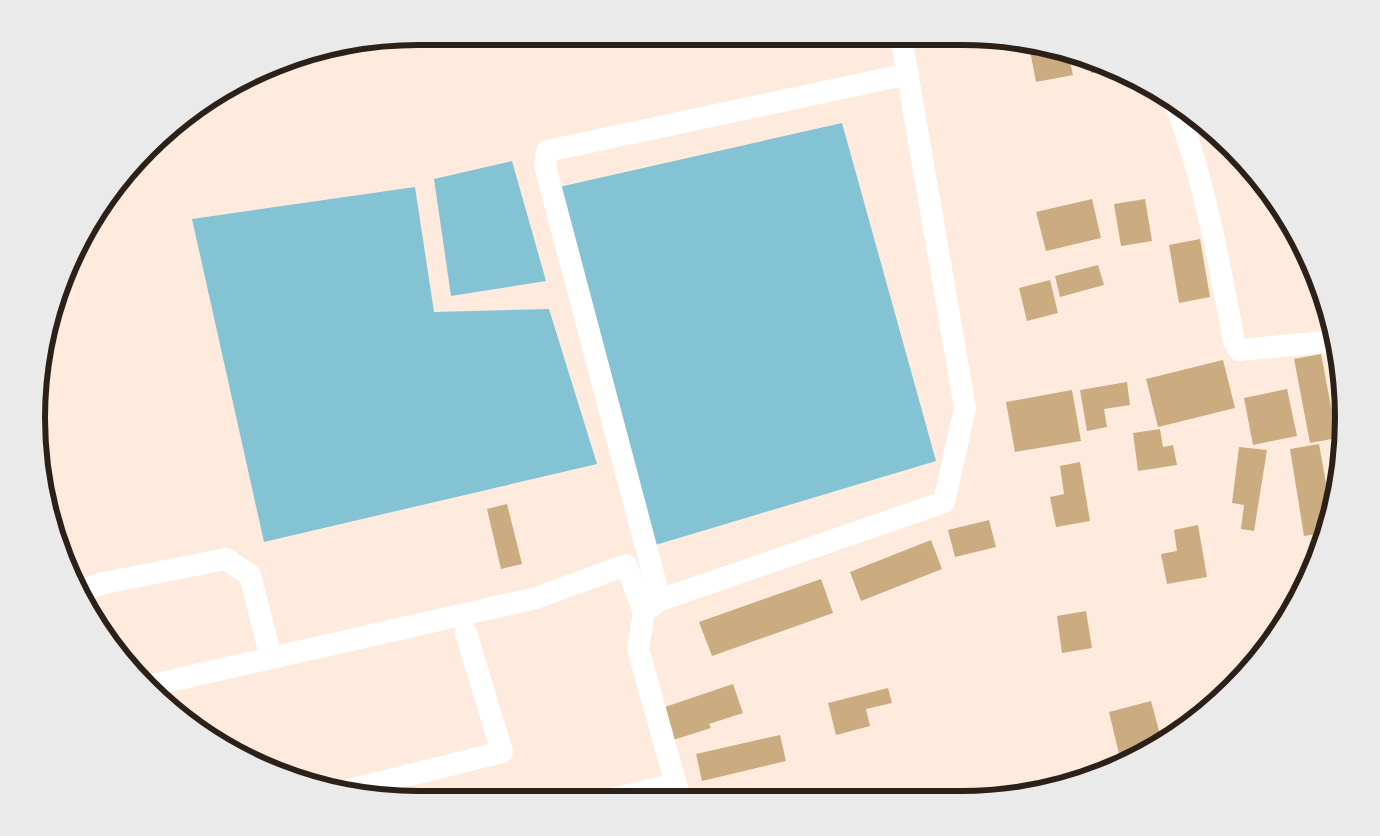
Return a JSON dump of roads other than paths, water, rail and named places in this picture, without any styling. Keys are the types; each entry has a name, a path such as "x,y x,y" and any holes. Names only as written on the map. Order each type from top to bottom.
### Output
{"street":[{"path":"652,606 944,502 965,408 903,45"},
{"path":"678,791 638,649 652,606 545,166 547,151 908,74"},
{"path":"1179,115 1217,250 1234,342 1239,350 1328,347"},
{"path":"86,589 104,583 226,560 250,575 271,658"},
{"path":"156,684 536,598 626,565 652,606"},
{"path":"362,787 502,752 466,633"}],"water":[{"path":"842,123 936,461 652,546 559,187"},
{"path":"512,161 546,281 451,296 434,179"},
{"path":"415,187 434,312 549,309 597,464 264,542 192,219"}]}
